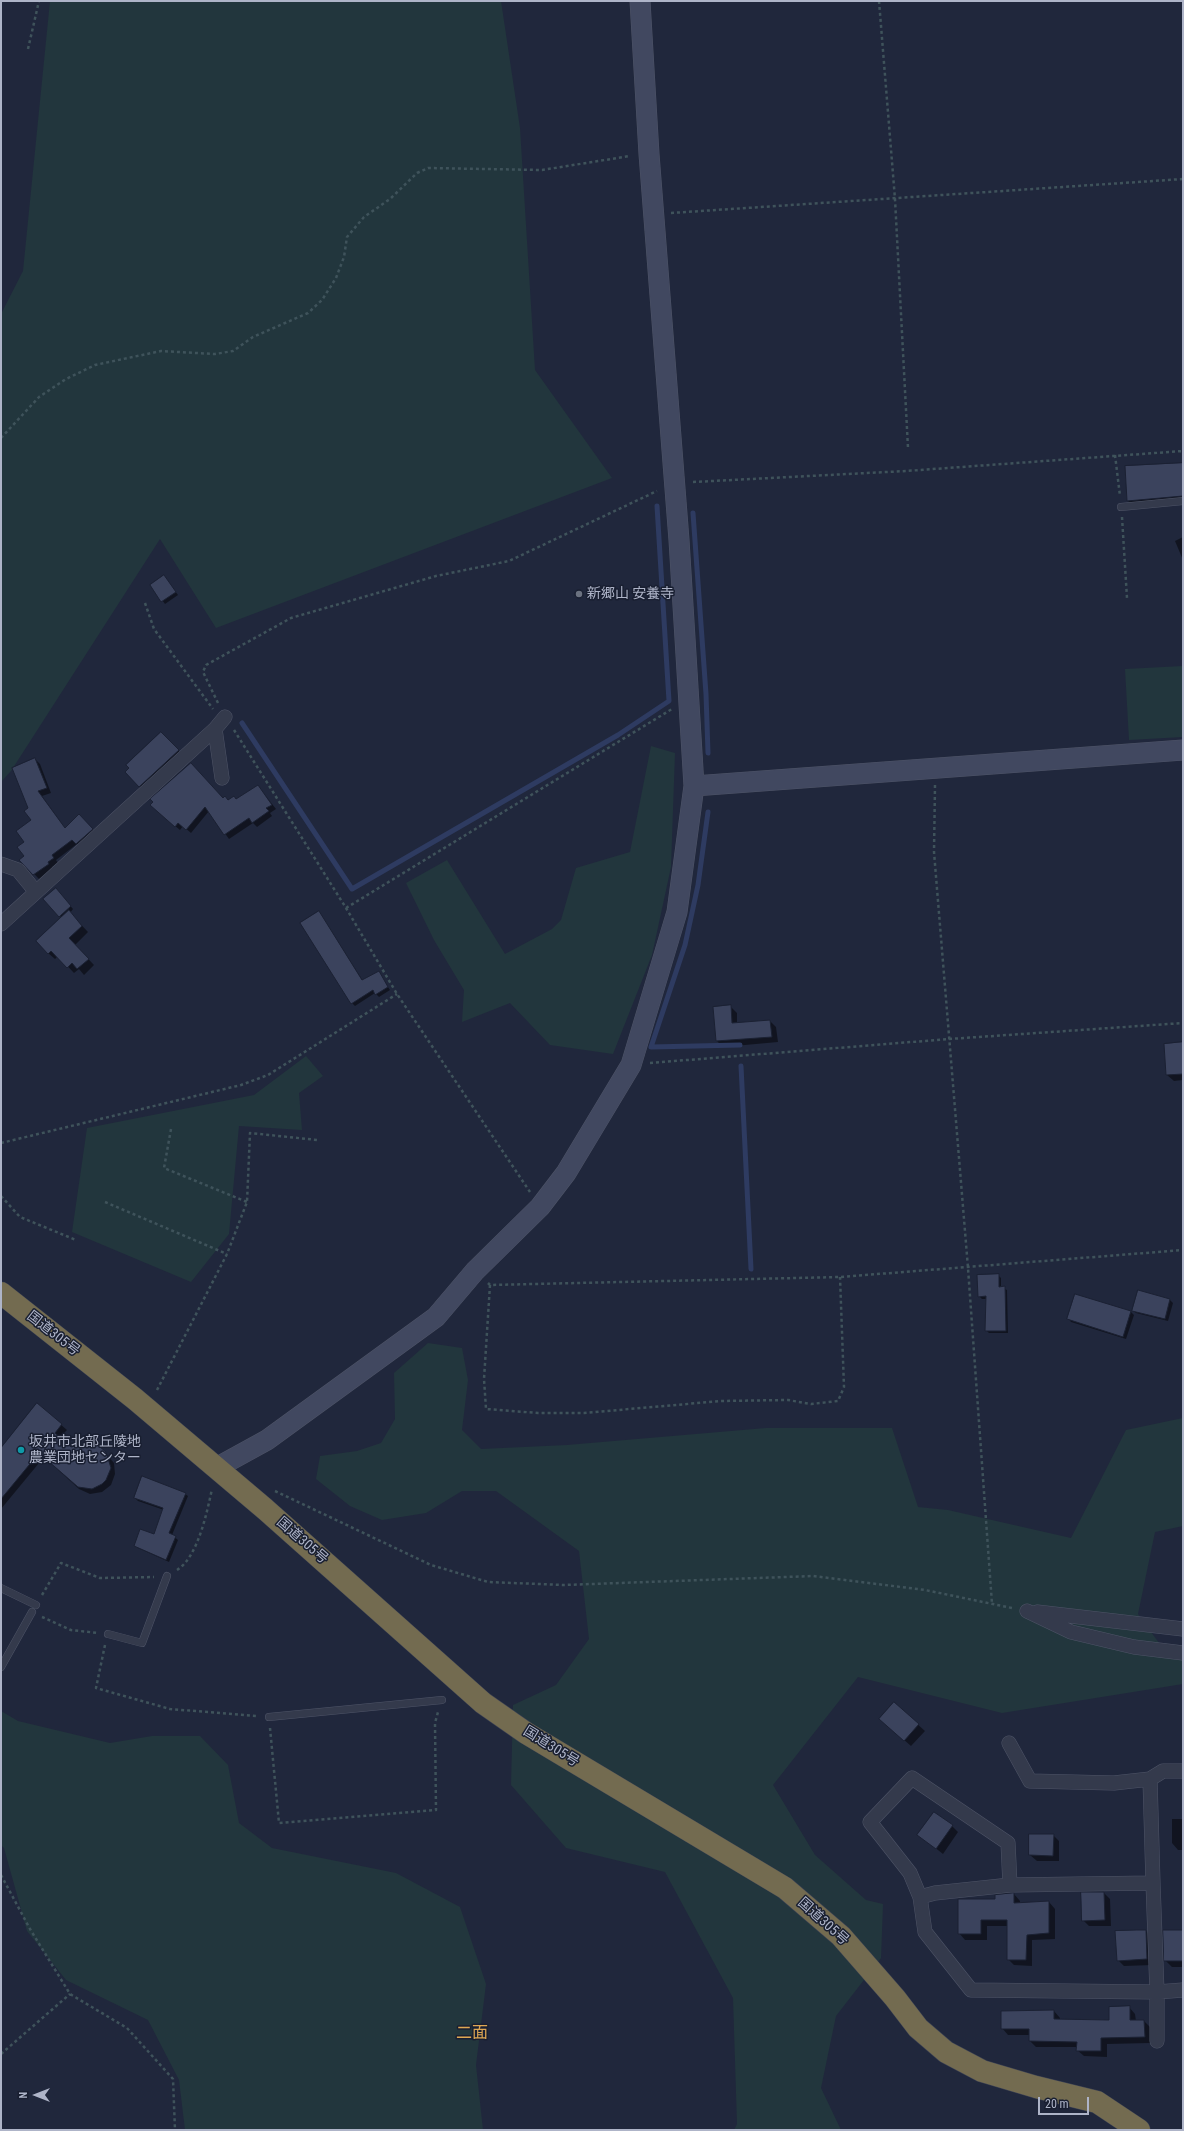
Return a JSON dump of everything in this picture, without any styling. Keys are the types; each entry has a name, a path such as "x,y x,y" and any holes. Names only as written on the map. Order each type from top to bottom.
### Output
{"highway":[{"name":"国道305号","path":"1,1293 129,1395 265,1509 483,1703 533,1737 785,1888 841,1936 895,1998 918,2028 946,2052 982,2070 1036,2087 1097,2102 1139,2130"}],"street":[{"path":"216,1468 266,1440 436,1317 475,1271 540,1207 566,1173 631,1065 677,912 694,786 655,214 649,154 640,1"},
{"path":"221,722 222,778"},
{"path":"1,924 221,722"},
{"path":"694,786 936,770 1183,750"},
{"path":"1,864 18,870 36,892"},
{"path":"1027,1611 1183,1629"},
{"path":"1027,1611 1071,1632 1134,1647 1183,1653"},
{"path":"1009,1743 1030,1781 1114,1783 1150,1779 1163,1770 1183,1770"},
{"path":"1010,1885 1008,1843 912,1778 870,1822 910,1873 920,1897 925,1932 971,1990 1157,1992 1183,1990"},
{"path":"1150,1779 1157,1992 1157,2041"},
{"path":"920,1897 935,1893 1010,1885 1153,1883"}],"lane":[{"path":"1121,507 1183,501"},
{"path":"108,1634 142,1643 167,1576"},
{"path":"1,1588 34,1609 1,1667"},
{"path":"269,1717 442,1700"}],"path":[{"path":"28,49 39,1"},
{"path":"879,1 895,199 908,448"},
{"path":"1,438 39,397 66,380 95,366 162,351 215,354 233,351 253,337 294,321 308,313 322,300 336,278 344,256 347,238 364,217 390,199 417,173 428,168 542,170 649,154"},
{"path":"655,214 1183,180"},
{"path":"221,722 203,672 206,665 291,618 436,576 509,561 674,483 906,471 1183,451"},
{"path":"1115,455 1121,507 1127,598"},
{"path":"145,603 154,629 221,722 346,908 397,994 540,1207"},
{"path":"346,908 688,699"},
{"path":"936,770 934,852 968,1268 992,1604"},
{"path":"1,1143 241,1085 268,1075 397,994"},
{"path":"631,1065 949,1039 1183,1023"},
{"path":"171,1128 164,1168 247,1202"},
{"path":"157,1390 227,1254 247,1202 250,1133 317,1140"},
{"path":"1,1196 20,1217 76,1240"},
{"path":"105,1202 227,1254"},
{"path":"475,1271 490,1285 840,1277 1183,1250"},
{"path":"490,1285 484,1379 486,1409 538,1413 584,1413 721,1401 788,1400 811,1404 838,1401 844,1387 840,1277"},
{"path":"216,1468 208,1511 186,1565 167,1576 100,1578 61,1563 34,1609 71,1630 108,1634 96,1688 170,1709 269,1717 279,1823 436,1810 435,1724 442,1700"},
{"path":"272,1489 431,1564 488,1582 564,1584 813,1576 925,1590 1027,1611"},
{"path":"1,1875 30,1930 70,1994 127,2028 173,2079 175,2130"},
{"path":"1,2054 70,1994"}],"shaded area":[{"path":"50,1 501,1 520,128 535,370 612,478 216,628 160,539 11,771 1,782 1,314 23,271"},
{"path":"1183,666 1183,737 1129,740 1125,669"},
{"path":"651,746 675,753 671,867 652,955 613,1054 550,1045 510,1003 462,1022 464,990 434,940 406,883 447,860 505,954 552,929 561,920 576,868 630,852"},
{"path":"306,1056 323,1076 299,1093 302,1130 239,1126 229,1234 191,1282 72,1232 87,1128 254,1095"},
{"path":"428,1343 462,1348 468,1380 462,1430 481,1449 567,1445 766,1428 892,1428 918,1507 948,1510 1071,1538 1126,1430 1183,1418 1183,1526 1155,1532 1138,1614 1159,1643 1183,1646 1183,1684 1002,1713 858,1677 773,1785 815,1855 866,1900 883,1904 881,1958 836,2016 821,2088 841,2130 734,2130 737,2124 733,1998 665,1872 566,1848 511,1785 513,1705 556,1685 589,1639 579,1551 496,1491 462,1491 426,1513 382,1520 350,1506 316,1479 320,1456 357,1451 381,1443 395,1419 394,1373"},
{"path":"1,1711 18,1721 110,1743 152,1736 200,1736 228,1765 239,1823 272,1848 396,1873 460,1907 486,1984 476,2065 483,2130 185,2130 179,2080 148,2020 66,1980 27,1931 4,1848 1,1845"}],"building":[{"path":"1183,463 1183,496 1127,501 1125,466"},
{"path":"164,575 176,592 161,602 150,585"},
{"path":"161,732 179,750 139,787 125,772 129,768 126,765"},
{"path":"35,758 47,788 38,791 65,828 79,814 93,829 76,844 72,840 52,855 54,858 48,862 49,864 33,875 19,860 24,856 17,847 24,842 16,831 31,820 24,811 28,808 12,768"},
{"path":"191,763 223,798 225,796 228,800 234,796 236,799 258,785 272,805 266,808 269,811 252,823 249,818 224,835 205,807 186,830 178,823 175,827 150,805 153,802 150,799"},
{"path":"56,888 71,906 59,917 43,899"},
{"path":"69,910 82,926 69,938 89,959 77,969 72,963 67,968 51,951 48,954 36,941"},
{"path":"319,911 362,980 379,971 388,987 375,995 373,990 351,1004 300,923"},
{"path":"731,1005 732,1023 770,1020 772,1037 716,1041 713,1007"},
{"path":"1183,1042 1183,1074 1166,1075 1164,1044"},
{"path":"999,1274 999,1287 1005,1286 1006,1331 985,1331 986,1296 978,1297 977,1275"},
{"path":"1138,1290 1170,1299 1165,1319 1132,1311"},
{"path":"1075,1294 1131,1311 1123,1337 1067,1319"},
{"path":"37,1403 62,1424 55,1433 71,1447 90,1443 99,1446 106,1452 111,1468 106,1480 102,1484 92,1489 78,1487 39,1453 1,1499 1,1448"},
{"path":"142,1476 186,1493 169,1533 176,1536 166,1560 134,1546 140,1529 154,1534 163,1508 134,1498"},
{"path":"894,1702 919,1724 904,1741 879,1719"},
{"path":"934,1812 953,1825 936,1849 917,1835"},
{"path":"1029,1834 1054,1834 1053,1856 1029,1855"},
{"path":"1081,1892 1104,1892 1105,1920 1082,1921"},
{"path":"1014,1893 1014,1903 1049,1901 1049,1933 1027,1935 1026,1960 1007,1960 1007,1920 981,1920 981,1934 958,1934 958,1899 995,1899 995,1895"},
{"path":"1146,1930 1147,1959 1117,1961 1115,1931"},
{"path":"1163,1930 1183,1930 1183,1961 1164,1961"},
{"path":"1130,2006 1130,2020 1144,2020 1145,2037 1101,2038 1101,2051 1076,2051 1077,2042 1029,2041 1029,2029 1001,2029 1001,2011 1054,2010 1054,2019 1109,2020 1109,2007"}],"waterway":[{"path":"242,723 352,889 618,735 669,701 657,506"},
{"path":"693,513 706,694 708,753"},
{"path":"708,812 698,885 685,945 651,1047 740,1045"},
{"path":"741,1066 751,1269"}],"place":[{"name":"新郷山 安養寺","path":"579,594"},
{"name":"坂井市北部丘陵地 農業団地センター","path":"21,1450"}],"district":[{"name":"二面","path":"472,2034"}]}
